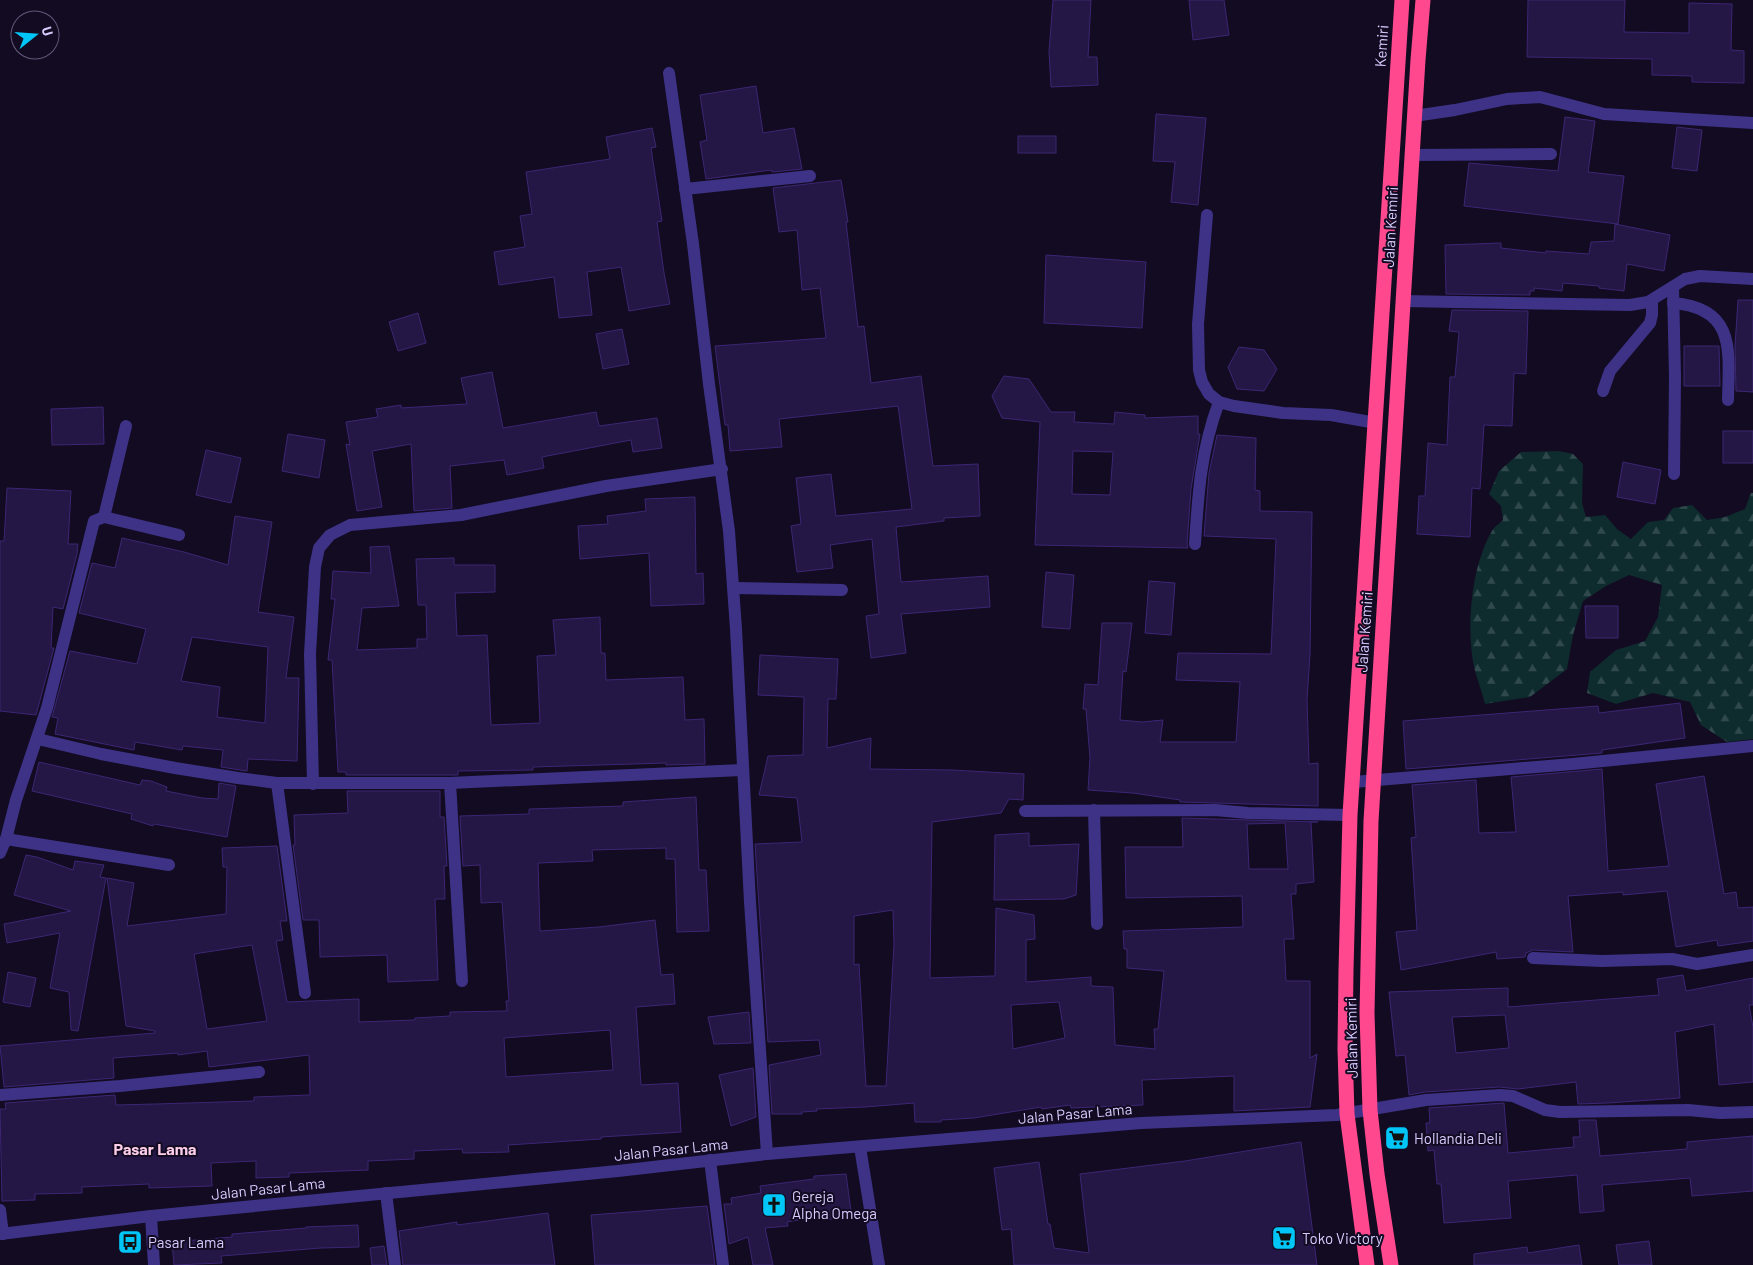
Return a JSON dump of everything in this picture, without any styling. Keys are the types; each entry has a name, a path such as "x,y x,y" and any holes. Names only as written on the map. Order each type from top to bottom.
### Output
{"highway":[{"name":"Kemiri","path":"1395,94 1402,0"},
{"name":"Jalan Kemiri","path":"1391,1265 1377,1174 1370,1110 1367,1013 1373,781 1414,116 1423,0"},
{"path":"1395,94 1416,95"},
{"name":"Jalan Kemiri","path":"1367,1265 1347,1114 1345,1049 1346,970 1350,815 1376,423 1395,94"}],"street":[{"path":"669,73 693,244 708,384 722,470 729,531 734,588 742,770 767,1154"},
{"path":"1414,116 1507,99 1540,97 1604,114 1753,123"},
{"path":"1412,155 1552,154"},
{"path":"685,189 810,176"},
{"path":"1207,215 1198,324 1199,370 1202,382 1209,394 1220,402 1234,406 1283,413 1331,415 1376,423"},
{"path":"1403,301 1630,305 1652,300 1685,279 1700,276 1753,279"},
{"path":"1673,287 1674,474"},
{"path":"1603,391 1610,371 1650,322 1652,300"},
{"path":"1673,303 1686,304 1703,309 1716,318 1729,350 1728,400"},
{"path":"1195,544 1203,456 1220,402"},
{"path":"104,517 126,426"},
{"path":"313,784 310,654 314,567 319,548 330,535 350,526 461,515 606,486 722,470"},
{"path":"0,853 47,708 72,615 94,521 104,517 179,535"},
{"path":"734,588 842,590"},
{"path":"38,739 100,754 175,768 277,783 450,783 742,770"},
{"path":"1353,782 1573,764 1753,746"},
{"path":"277,783 305,993"},
{"path":"450,783 462,980"},
{"path":"1094,810 1098,924"},
{"path":"1025,811 1215,810 1248,813 1350,815"},
{"path":"6,839 169,865"},
{"path":"1533,958 1602,961 1672,959 1697,964 1753,955"},
{"path":"0,1095 120,1086 259,1072"},
{"name":"Jalan Pasar Lama","path":"2,1234 152,1216 618,1171 767,1154 1150,1123 1347,1114 1426,1100 1500,1095 1513,1096 1545,1110 1560,1112 1688,1110 1720,1113 1753,1112"},
{"path":"860,1147 879,1265"},
{"path":"710,1160 722,1265"},
{"path":"386,1193 395,1265"},
{"path":"0,1210 2,1234"},
{"path":"152,1216 154,1265"}],"green space":[{"path":"1559,451 1573,454 1583,464 1582,503 1586,517 1605,515 1617,529 1631,539 1648,522 1664,520 1673,508 1692,505 1707,520 1725,517 1745,509 1751,493 1753,493 1753,739 1727,742 1701,725 1690,702 1653,693 1616,704 1587,693 1590,672 1616,650 1645,641 1658,617 1662,585 1629,575 1606,586 1583,601 1573,635 1567,669 1530,697 1485,704 1474,667 1470,634 1472,598 1479,562 1492,531 1503,520 1501,506 1489,494 1499,471 1521,452"}],"building":[{"path":"1053,0 1091,0 1088,57 1097,57 1098,85 1051,87 1049,52"},
{"path":"1189,0 1224,0 1229,35 1193,40"},
{"path":"1528,0 1625,0 1624,32 1689,33 1689,3 1732,4 1731,50 1744,51 1744,83 1692,82 1692,76 1652,75 1652,59 1527,57"},
{"path":"756,86 763,133 794,128 802,169 772,172 771,170 706,179 700,142 707,140 700,95"},
{"path":"1156,114 1206,118 1198,205 1171,202 1175,162 1153,161"},
{"path":"1565,117 1595,121 1588,172 1624,176 1618,224 1464,206 1469,163 1558,171"},
{"path":"1677,127 1702,130 1697,171 1672,168"},
{"path":"652,128 656,147 651,148 662,221 657,222 670,304 629,311 621,267 587,272 592,315 559,318 554,277 499,285 494,252 525,247 520,216 532,214 526,172 610,159 606,137"},
{"path":"1018,136 1056,136 1056,153 1018,153"},
{"path":"841,180 848,222 846,222 858,327 864,326 871,383 921,376 933,466 978,464 980,516 944,518 944,521 896,527 901,582 988,576 990,607 901,614 906,653 871,658 866,616 879,614 872,539 830,545 833,568 797,572 791,526 801,524 796,478 831,474 836,516 912,509 898,406 779,419 782,447 730,451 728,425 725,425 715,346 826,338 820,288 802,290 797,230 779,232 773,188"},
{"path":"1615,224 1670,235 1664,271 1627,264 1624,291 1599,288 1599,286 1563,283 1562,291 1534,288 1534,291 1530,291 1530,295 1446,294 1445,245 1501,243 1501,248 1546,253 1546,251 1589,254 1591,242 1614,241"},
{"path":"1046,255 1146,262 1142,328 1044,323"},
{"path":"1738,300 1753,300 1753,392 1736,391 1735,346"},
{"path":"1452,310 1528,311 1526,374 1514,373 1512,426 1484,425 1480,489 1472,488 1470,537 1417,534 1419,496 1425,496 1428,443 1447,445 1450,377 1455,377 1459,332 1449,331"},
{"path":"418,313 426,343 398,351 389,322"},
{"path":"622,329 629,364 603,369 596,334"},
{"path":"1684,346 1719,346 1720,386 1684,386"},
{"path":"1239,347 1264,350 1277,369 1264,391 1237,389 1228,367"},
{"path":"492,372 503,428 596,412 599,426 657,418 662,448 633,452 631,440 542,457 544,468 507,475 504,460 450,466 452,508 414,511 411,444 372,451 382,507 357,511 346,444 350,445 346,422 378,417 376,409 401,405 401,408 467,404 461,378"},
{"path":"1004,376 1029,379 1051,412 1075,412 1074,422 1114,424 1115,412 1145,415 1145,418 1198,416 1198,434 1200,434 1191,489 1188,548 1035,545 1040,422 1002,418 992,396","holes":["1073,451 1113,452 1110,495 1072,494"]},
{"path":"103,407 104,444 52,445 51,409"},
{"path":"1723,431 1753,431 1753,463 1723,463"},
{"path":"288,434 325,440 319,478 282,471"},
{"path":"1217,435 1256,438 1255,490 1260,491 1260,511 1312,512 1310,654 1307,700 1309,764 1318,763 1318,806 1180,802 1180,800 1133,793 1088,790 1090,758 1086,709 1083,709 1085,684 1098,685 1102,623 1132,623 1126,672 1123,671 1120,720 1142,722 1163,720 1160,742 1236,742 1240,682 1176,680 1178,653 1271,654 1276,539 1204,536 1209,473"},
{"path":"206,450 241,458 231,503 196,495"},
{"path":"1623,462 1661,470 1655,504 1617,497"},
{"path":"7,488 71,491 68,544 78,544 63,609 53,607 51,648 54,648 36,715 0,711 0,541 4,541"},
{"path":"695,497 696,574 703,573 704,604 651,606 649,553 580,559 578,526 608,524 607,516 646,511 645,499"},
{"path":"235,516 272,522 258,612 294,617 286,678 299,678 297,761 248,759 247,771 221,767 223,750 183,746 182,750 135,742 134,750 55,734 58,718 52,717 70,651 137,664 146,629 79,613 92,563 115,568 122,538 184,552 228,565","holes":["192,637 268,647 265,723 217,717 220,687 181,681"]},
{"path":"389,546 399,606 362,608 357,650 417,648 417,639 427,639 426,605 418,605 416,559 454,558 454,565 495,565 495,592 455,593 457,636 487,635 491,725 540,723 537,656 556,655 553,620 600,617 601,653 605,653 606,680 683,677 685,720 704,719 705,764 666,765 666,763 533,767 533,770 458,771 458,775 346,775 346,772 338,772 332,660 328,660 335,599 331,599 333,571 371,573 370,547"},
{"path":"1046,572 1074,575 1070,629 1042,627"},
{"path":"1149,581 1175,583 1171,635 1145,633"},
{"path":"1585,606 1618,606 1618,638 1586,638"},
{"path":"760,655 838,659 836,699 828,699 827,748 871,738 870,769 952,770 1024,774 1023,800 1009,799 1001,813 932,822 930,978 995,976 996,908 1034,915 1035,939 1026,940 1026,982 1091,977 1091,986 1113,987 1115,1045 1155,1049 1154,1029 1158,1029 1164,971 1127,968 1127,949 1124,949 1123,931 1243,927 1242,896 1126,898 1125,847 1183,847 1182,818 1318,822 1311,822 1314,882 1296,884 1296,894 1291,894 1294,939 1284,939 1286,981 1310,981 1310,1058 1317,1054 1310,1107 1234,1111 1234,1076 1142,1080 1143,1105 1071,1108 1070,1105 1042,1109 1041,1107 974,1118 941,1120 941,1122 915,1122 914,1103 816,1109 817,1111 802,1112 802,1114 772,1114 769,1065 821,1055 819,1040 768,1042 755,844 802,842 797,798 759,795 768,756 803,755 804,697 758,695","holes":["1285,823 1288,869 1249,869 1247,824","893,910 894,944 886,1086 866,1086 859,964 854,965 854,916","1059,1002 1065,1038 1013,1049 1011,1005"]},
{"path":"1680,703 1685,738 1602,750 1602,753 1406,769 1403,721 1598,706 1599,713"},
{"path":"39,762 140,785 142,780 151,781 167,787 166,791 202,798 218,799 219,783 236,786 227,837 154,824 153,826 131,819 132,814 32,791"},
{"path":"1602,769 1608,871 1669,866 1656,784 1704,776 1724,894 1736,892 1738,908 1753,907 1753,941 1718,946 1717,940 1676,947 1667,891 1623,895 1623,892 1568,896 1573,952 1533,950 1526,953 1525,957 1497,959 1496,952 1401,970 1396,932 1417,930 1411,838 1416,837 1412,785 1476,780 1479,833 1516,832 1511,777"},
{"path":"347,791 440,791 440,817 444,817 447,866 444,866 445,899 435,899 438,980 388,982 387,955 320,957 319,920 303,920 293,845 295,845 294,815 348,813"},
{"path":"696,797 699,870 706,870 709,931 677,932 675,859 666,859 666,848 592,850 593,861 538,863 540,931 599,927 655,920 661,975 673,974 675,1004 636,1007 641,1085 678,1083 681,1132 508,1145 509,1152 463,1153 462,1149 414,1151 414,1159 368,1161 368,1170 289,1173 289,1177 256,1178 256,1161 211,1163 212,1186 149,1188 149,1184 82,1187 82,1193 35,1194 35,1200 2,1201 0,1109 6,1109 5,1103 115,1095 116,1105 254,1101 254,1097 310,1095 309,1055 209,1067 207,1051 178,1055 178,1053 113,1058 114,1078 4,1087 0,1046 155,1033 155,1031 126,1026 107,878 134,883 127,926 226,914 227,867 223,867 222,848 277,846 287,921 280,921 283,940 276,941 287,1002 359,999 359,1022 415,1020 415,1018 450,1016 450,1012 507,1011 506,1001 509,1001 502,902 481,903 480,865 463,866 460,816 529,814 529,809 623,806 623,802","holes":["252,945 267,1021 207,1029 194,954","610,1030 613,1070 506,1077 504,1038"]},
{"path":"1029,833 1029,846 1079,844 1076,895 1064,899 994,900 995,835"},
{"path":"26,855 73,870 75,861 104,865 100,877 106,878 78,1031 71,1030 69,992 50,988 60,933 7,943 4,924 71,911 14,895"},
{"path":"8,972 36,978 30,1007 3,1002"},
{"path":"1683,975 1686,991 1753,978 1753,1005 1749,1005 1753,1027 1753,1082 1719,1085 1714,1024 1675,1032 1680,1098 1578,1104 1576,1082 1518,1089 1499,1087 1425,1092 1409,1095 1405,1055 1396,1056 1389,992 1508,988 1508,1007 1659,995 1657,979","holes":["1505,1015 1509,1048 1456,1053 1452,1017"]},
{"path":"749,1012 751,1043 714,1044 708,1017"},
{"path":"753,1068 756,1117 731,1126 719,1075"},
{"path":"1504,1103 1508,1153 1574,1147 1573,1137 1580,1137 1579,1120 1596,1120 1600,1156 1687,1149 1687,1142 1753,1136 1753,1191 1692,1196 1690,1178 1602,1185 1604,1211 1580,1213 1577,1175 1508,1181 1511,1218 1444,1223 1441,1184 1437,1184 1434,1150 1428,1151 1426,1123 1430,1123 1429,1108"},
{"path":"1301,1142 1317,1265 1014,1265 1011,1229 1002,1230 994,1168 1039,1162 1048,1224 1050,1224 1054,1248 1089,1253 1080,1174 1185,1161"},
{"path":"846,1174 852,1219 822,1219 821,1216 787,1222 788,1226 765,1228 773,1265 753,1265 748,1237 729,1244 724,1204 732,1204 731,1198 761,1193 760,1186 814,1179 814,1176"},
{"path":"707,1206 715,1265 595,1265 591,1215"},
{"path":"548,1213 555,1265 403,1265 399,1231 457,1222 457,1225"},
{"path":"358,1225 359,1247 221,1256 222,1263 174,1265 172,1242 232,1237 232,1234 306,1227"},
{"path":"1649,1241 1652,1265 1619,1265 1616,1245"},
{"path":"1579,1245 1582,1265 1474,1265 1474,1254 1527,1247 1528,1253"},
{"path":"384,1246 387,1265 372,1265 370,1248"}],"place":[{"name":"Hollandia Deli","path":"1397,1138"},
{"name":"Gereja Alpha Omega","path":"774,1205"},
{"name":"Toko Victory","path":"1284,1238"},
{"name":"Pasar Lama","path":"130,1242"}],"district":[{"name":"Pasar Lama","path":"155,1148"}]}
